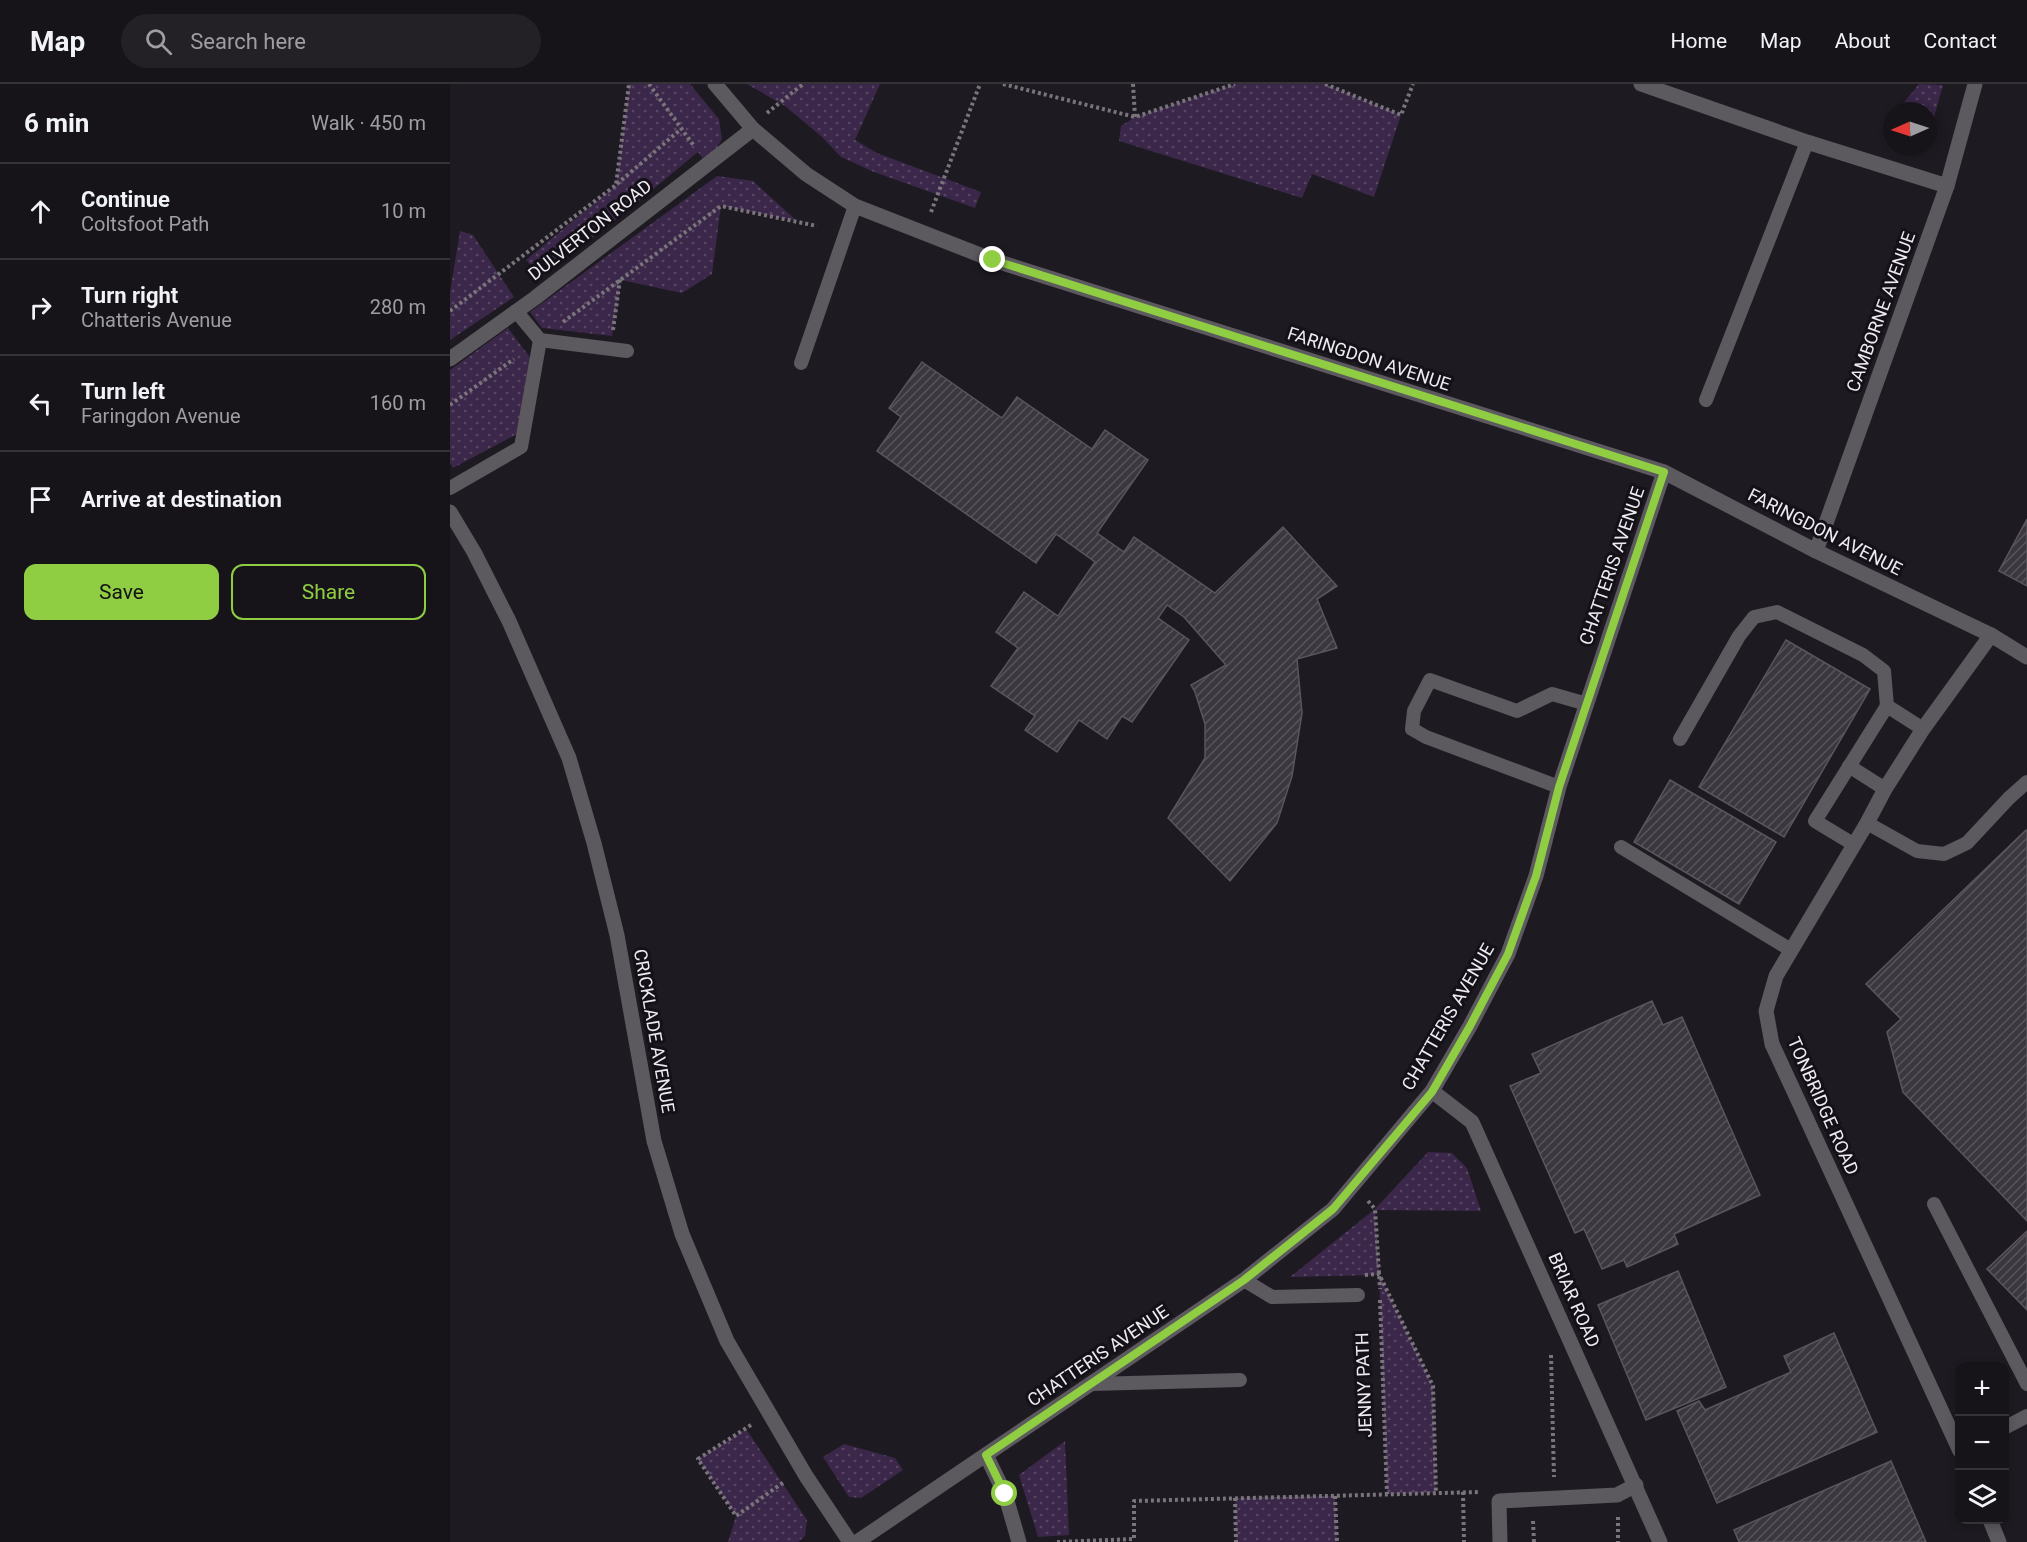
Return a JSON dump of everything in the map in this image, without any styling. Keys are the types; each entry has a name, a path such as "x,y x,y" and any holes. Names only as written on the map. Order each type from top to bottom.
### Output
{"street":[{"name":"FARINGDON AVENUE","path":"715,84 753,129 806,174 855,206 993,260 1664,472 1816,551 1991,635 2027,657"},
{"path":"1641,84 1807,142 1947,186"},
{"name":"CAMBORNE AVENUE","path":"1816,551 1947,186 1975,84"},
{"name":"DULVERTON ROAD","path":"450,359 753,129"},
{"name":"CHATTERIS AVENUE","path":"857,1542 1244,1280 1333,1209 1432,1092 1508,954 1536,876 1559,787 1664,472"},
{"name":"CRICKLADE AVENUE","path":"450,512 474,552 509,621 569,758 594,843 617,935 654,1141 682,1234 727,1341 802,1470 850,1542"},
{"name":"TONBRIDGE ROAD","path":"1955,1442 1772,1044 1766,1011 1776,976 1885,789 1923,729 1991,635"},
{"name":"BRIAR ROAD","path":"1432,1092 1472,1122 1660,1542"},
{"path":"986,1455 1005,1494 1019,1542"},
{"path":"1500,1542 1500,1501 1617,1495 1636,1485"},
{"path":"1991,1524 1999,1542"}],"lane":[{"path":"1706,400 1807,142"},
{"path":"801,363 855,206"},
{"path":"516,311 540,340 627,351"},
{"path":"450,488 521,447 540,340"},
{"path":"1680,739 1739,636 1754,617 1777,612 1863,655 1884,671 1887,706 1815,821 1853,844"},
{"path":"1559,787 1426,737 1412,729 1414,711 1430,680 1517,711 1552,693 1587,704"},
{"path":"1887,706 1923,729"},
{"path":"1849,766 1885,789"},
{"path":"1867,823 1917,851 1944,854 1967,843 2027,782"},
{"path":"1620,847 1791,950"},
{"path":"1934,1204 2027,1384"},
{"path":"1244,1280 1272,1297 1358,1295"},
{"path":"1092,1384 1240,1380"},
{"path":"2009,1425 2027,1416"}],"path":[{"path":"616,184 629,84"},
{"path":"649,84 707,164"},
{"path":"753,129 759,120 803,84"},
{"path":"923,233 980,84"},
{"path":"1003,84 1135,117 1235,84"},
{"path":"1133,84 1135,117"},
{"path":"1325,84 1401,115 1413,84"},
{"path":"450,311 616,184 681,129"},
{"path":"450,405 721,206 817,226"},
{"path":"610,348 620,279"},
{"name":"JENNY PATH","path":"1353,1185 1375,1209 1387,1494"},
{"path":"1357,1275 1379,1274 1433,1386 1436,1493"},
{"path":"1550,1348 1555,1498"},
{"path":"769,1413 698,1459 736,1516 802,1470"},
{"path":"1057,1542 1134,1540 1134,1501 1493,1491 1500,1501"},
{"path":"1463,1492 1464,1542"},
{"path":"1335,1496 1336,1542"},
{"path":"1235,1498 1236,1542"}],"shaded area":[{"path":"629,84 690,84 719,119 722,139 707,164 698,152 541,277 526,260 616,185"},
{"path":"747,84 880,84 855,140 877,153 981,192 975,208 874,172 841,157 822,137 785,106"},
{"path":"1235,84 1325,84 1401,115 1374,197 1312,174 1302,198 1119,141 1121,126 1135,117"},
{"path":"1919,84 1943,85 1937,107 1937,102 1904,102"},
{"path":"717,176 753,181 797,221 721,206 712,274 682,293 621,280 612,336 542,328 530,312"},
{"path":"460,231 473,235 514,297 450,340 450,293"},
{"path":"508,328 532,360 519,433 453,468 450,463 450,370"},
{"path":"1428,1152 1452,1153 1467,1168 1481,1211 1375,1210 1379,1274 1433,1386 1436,1493 1387,1494 1379,1275 1290,1277 1375,1209"},
{"path":"746,1429 807,1520 805,1536 798,1542 728,1542 736,1516 698,1459"},
{"path":"1065,1441 1069,1535 1038,1537 1019,1475"},
{"path":"844,1444 895,1458 903,1470 861,1498 849,1497 823,1457"},
{"path":"1335,1496 1337,1542 1236,1542 1235,1498"}],"building":[{"path":"922,362 1002,418 1017,397 1092,449 1105,430 1148,460 1097,533 1124,552 1134,537 1215,593 1283,527 1337,586 1317,599 1337,648 1297,659 1302,713 1292,776 1277,823 1230,881 1168,818 1205,758 1205,724 1191,685 1226,665 1184,617 1167,605 1158,618 1189,640 1132,722 1122,716 1107,739 1079,720 1057,752 1025,730 1035,716 991,686 1018,648 996,632 1024,592 1058,616 1095,562 1056,534 1036,563 877,451 901,417 889,408"},
{"path":"2027,519 2027,586 1999,571"},
{"path":"1786,640 1870,689 1784,837 1699,787"},
{"path":"1670,780 1776,842 1739,904 1634,842"},
{"path":"2026,830 2027,1221 1903,1092 1887,1032 1901,1019 1866,984"},
{"path":"1652,1001 1663,1025 1682,1017 1760,1195 1674,1234 1678,1244 1627,1267 1624,1260 1602,1269 1584,1229 1575,1233 1510,1086 1541,1073 1532,1054"},
{"path":"2027,1231 2027,1310 1987,1269"},
{"path":"1678,1271 1726,1387 1646,1420 1598,1305"},
{"path":"1834,1333 1877,1432 1717,1503 1677,1411 1699,1401 1705,1410 1791,1372 1784,1356"},
{"path":"1891,1461 1926,1542 1739,1542 1734,1530"}],"route":[{"path":"993,260 1664,472 1559,787 1536,876 1508,954 1432,1092 1333,1209 1244,1280 986,1455 1005,1494"}]}
